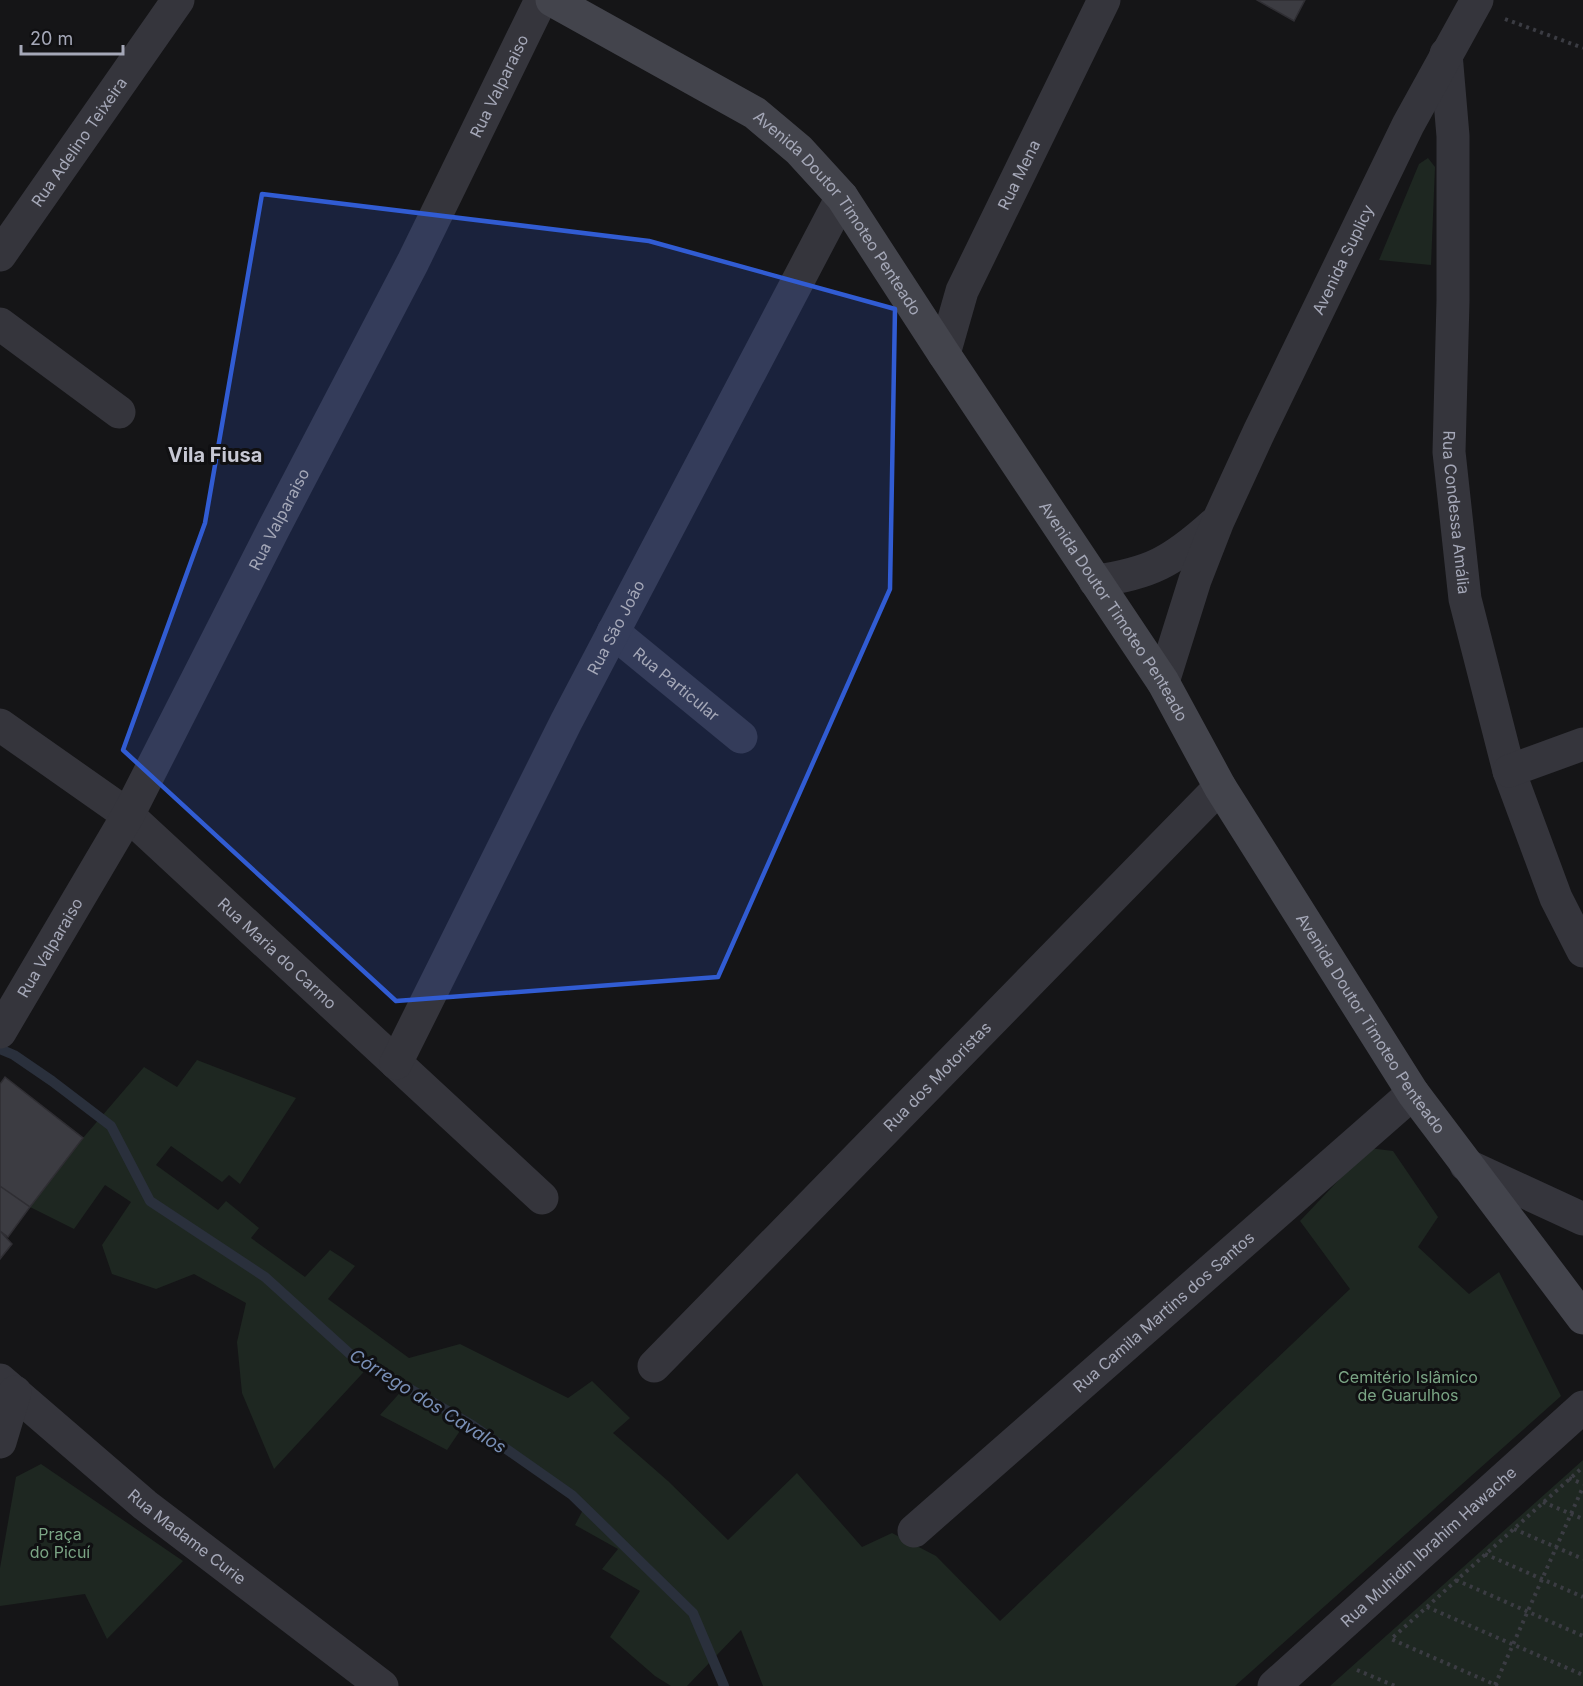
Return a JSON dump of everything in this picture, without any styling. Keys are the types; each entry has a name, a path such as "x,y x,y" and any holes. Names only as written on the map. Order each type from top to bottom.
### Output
{"main road":[{"name":"Avenida Doutor Timoteo Penteado","path":"552,0 755,113 799,150 842,197 1163,682 1220,787 1413,1093 1583,1318"}],"street":[{"name":"Rua Adelino Teixeira","path":"0,255 178,0"},
{"name":"Rua Valparaiso","path":"2,1029 128,815 407,273 541,0"},
{"name":"Rua Mena","path":"944,354 962,291 1104,0"},
{"name":"Avenida Suplicy","path":"1163,682 1195,580 1218,521 1408,125 1475,3"},
{"name":"Rua Condessa Amália","path":"1446,54 1453,136 1453,301 1449,452 1465,599 1509,771 1556,898 1583,951"},
{"name":"Rua São João","path":"396,1063 566,722 842,197"},
{"path":"0,324 119,412"},
{"name":"Avenida Suplicy","path":"1095,581 1143,572 1169,560 1192,544 1218,521"},
{"name":"Rua Particular","path":"613,632 741,737"},
{"name":"Rua Maria do Carmo","path":"0,725 128,815 226,903 542,1198"},
{"path":"1509,771 1583,744"},
{"name":"Rua dos Motoristas","path":"654,1366 1220,787"},
{"name":"Rua Camila Martins dos Santos","path":"914,1531 1413,1093"},
{"path":"1466,1165 1583,1219"},
{"path":"0,1442 7,1386"},
{"name":"Rua Madame Curie","path":"7,1386 145,1505 382,1686"},
{"name":"Rua Muhidin Ibrahim Hawache","path":"1274,1686 1583,1407"}],"path":[{"path":"1475,3 1583,48"},
{"path":"1569,1478 1583,1486 1496,1686 1391,1640 1569,1478 1583,1467"},
{"path":"1543,1502 1583,1519"},
{"path":"1514,1529 1583,1559"},
{"path":"1485,1554 1583,1597"},
{"path":"1456,1580 1583,1636"},
{"path":"1427,1606 1583,1675"},
{"path":"1357,1670 1395,1686"}],"highlighted area":[{"path":"262,194 649,241 895,309 890,589 718,977 396,1001 123,750 205,523"}],"green space":[{"path":"1428,158 1435,167 1431,265 1379,260 1419,164"},
{"name":"Cemitério Islâmico de Guarulhos","path":"197,1060 296,1098 240,1184 229,1175 222,1182 171,1146 156,1165 218,1210 226,1201 259,1228 251,1238 305,1277 330,1250 355,1266 328,1299 409,1358 460,1344 568,1398 592,1381 630,1418 613,1433 668,1481 728,1540 797,1473 862,1547 892,1533 936,1556 1000,1621 1350,1289 1300,1221 1369,1148 1393,1151 1438,1217 1418,1247 1469,1294 1499,1272 1561,1396 1235,1686 763,1686 741,1630 687,1686 671,1686 655,1676 610,1637 640,1591 602,1569 618,1549 575,1525 586,1504 468,1419 447,1450 380,1415 405,1387 373,1362 274,1469 242,1393 237,1342 246,1303 194,1274 156,1289 112,1274 102,1245 131,1202 105,1185 74,1229 30,1207 83,1138 144,1067 177,1087"},
{"path":"1583,1460 1583,1686 1330,1686"},
{"name":"Praça do Picuí","path":"41,1464 183,1561 107,1639 85,1594 0,1606 0,1568 16,1477"}],"building":[{"path":"1257,0 1305,0 1294,21"},
{"path":"5,1077 83,1138 30,1207 0,1186 0,1084"},
{"path":"0,1186 30,1207 8,1237 0,1231"},
{"path":"0,1231 12,1244 0,1259"}],"waterway":[{"name":"Córrego dos Cavalos","path":"0,1049 14,1055 52,1081 111,1126 150,1201 265,1277 350,1354 472,1425 572,1495 693,1613 724,1686"}],"district":[{"name":"Vila Fiusa","path":"215,455"}]}
